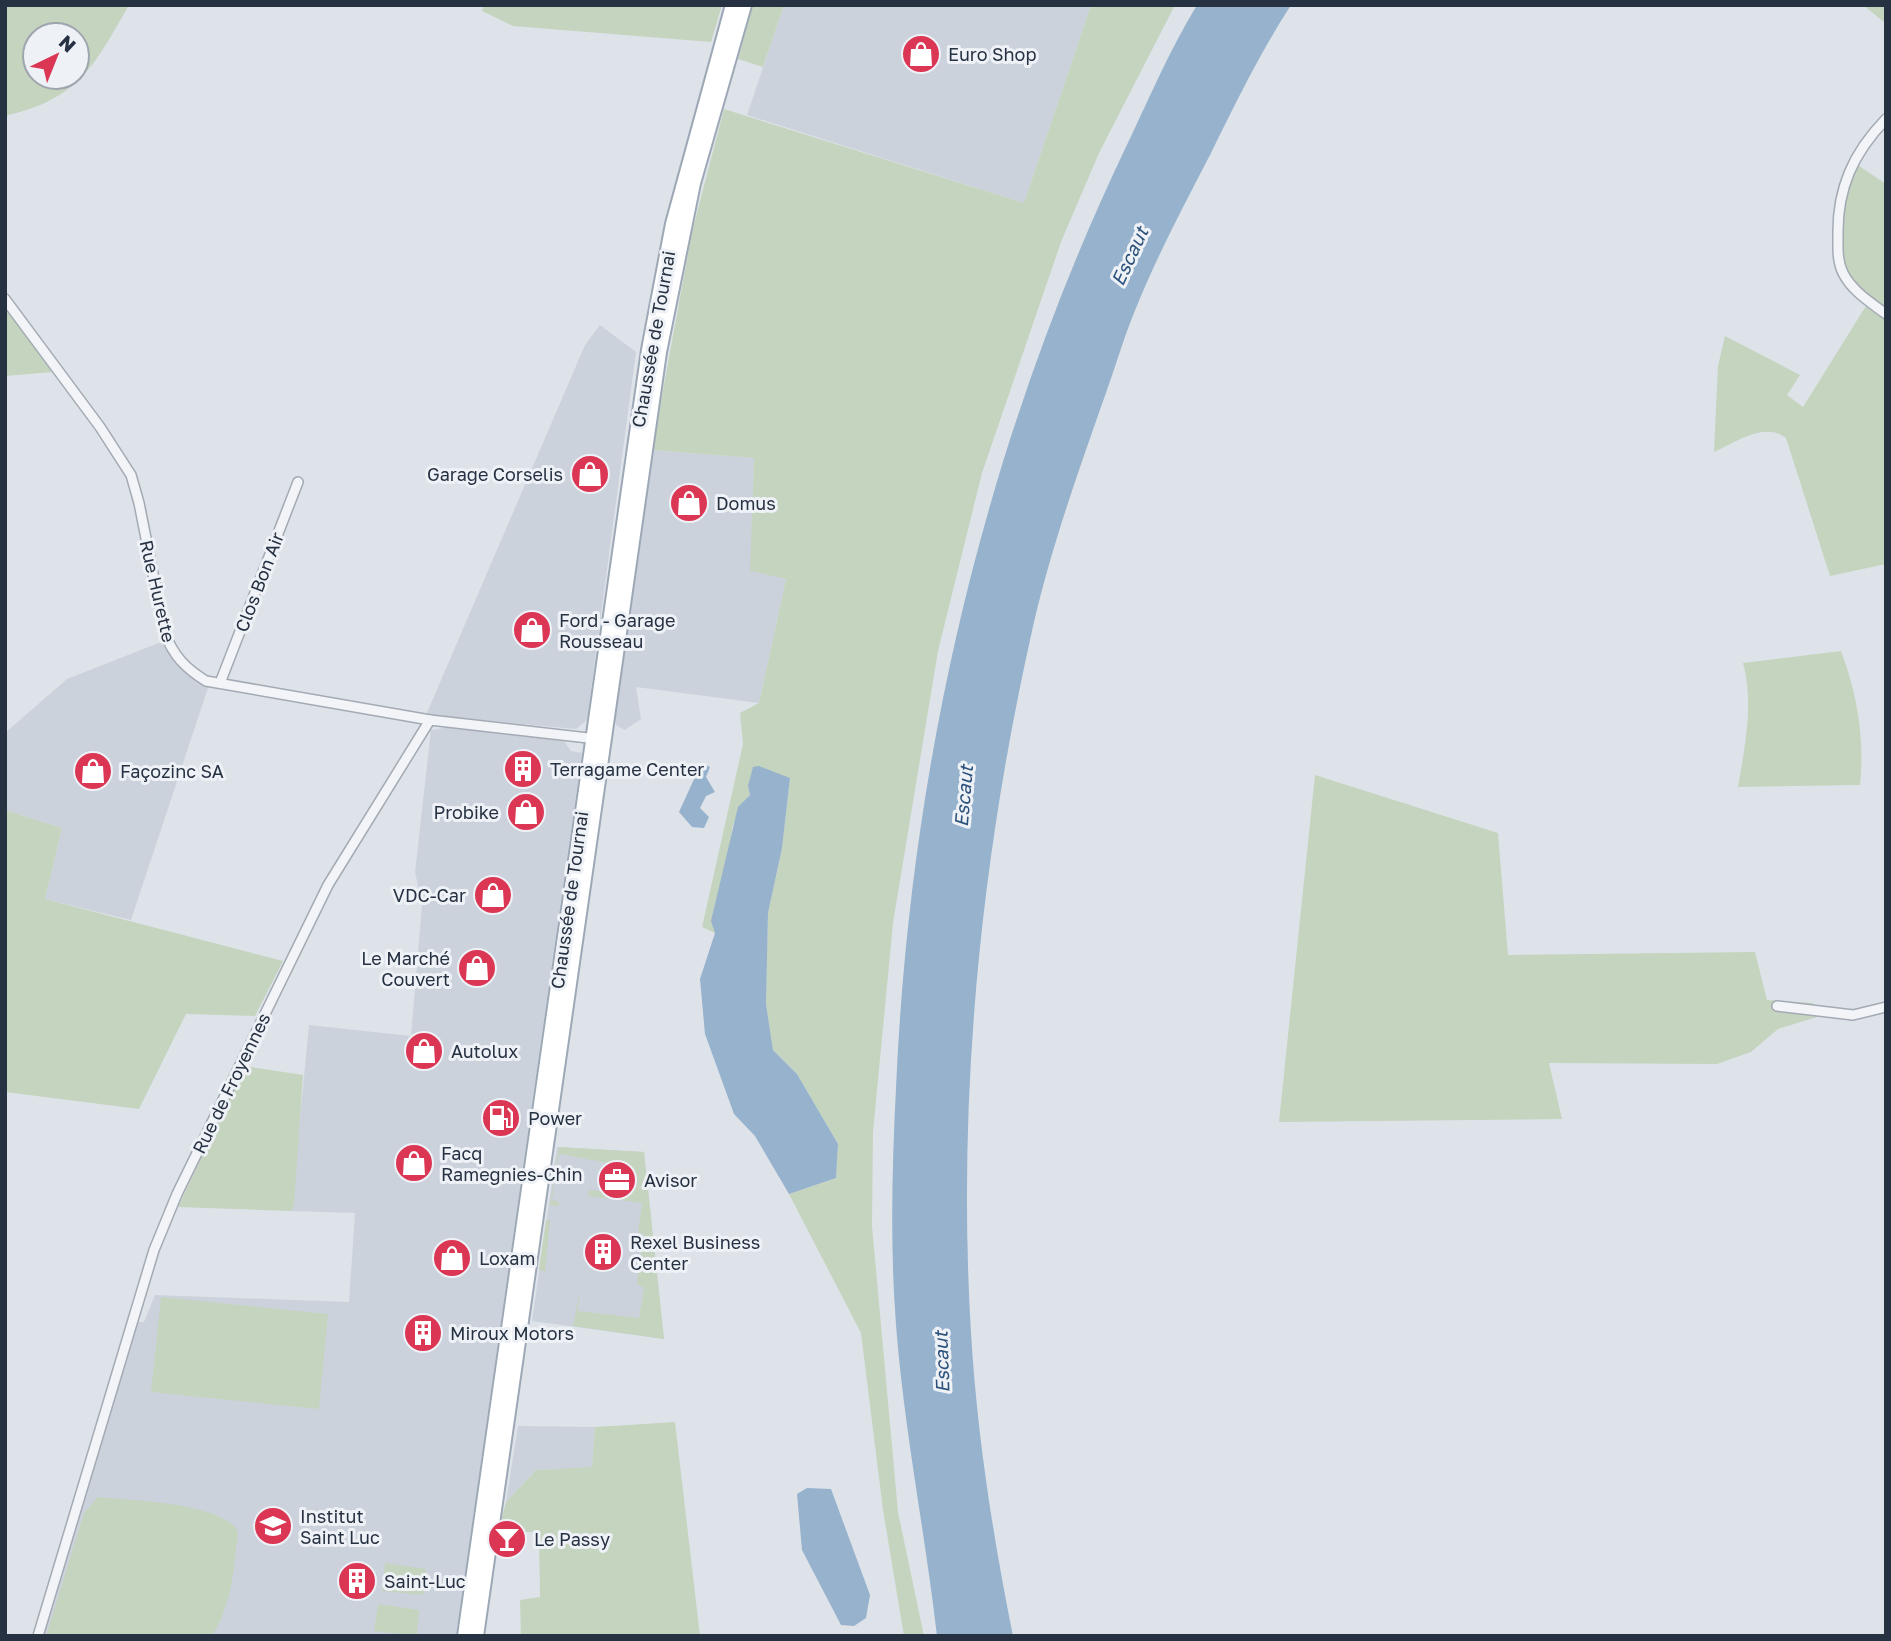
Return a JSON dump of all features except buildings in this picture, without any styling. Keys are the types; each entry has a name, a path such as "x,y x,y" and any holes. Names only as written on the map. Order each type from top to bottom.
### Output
{"main road":[{"name":"Chaussée de Tournai","path":"476,1636 660,288 684,180 733,5"},
{"name":"Chaussée de Tournai","path":"465,1636 597,739 670,290 693,183 744,5"}],"street":[{"path":"1886,119 1862,146 1847,174 1842,191 1838,230 1839,264 1844,275 1861,295 1886,314"},
{"name":"Rue Hurette","path":"5,299 100,427 131,475 165,634 172,652 186,669 206,681 430,720"},
{"name":"Clos Bon Air","path":"220,683 298,482"},
{"path":"430,720 597,739"},
{"name":"Rue de Froyennes","path":"38,1636 154,1250 177,1194 328,885 430,720"},
{"path":"1777,1006 1853,1014 1886,1007"}],"shaded area":[{"path":"784,5 1091,5 1024,203 747,115"},
{"path":"600,325 636,352 587,720 576,729 426,715 585,345"},
{"path":"652,450 754,458 751,571 786,579 759,703 636,687 641,719 625,730 617,726 613,717"},
{"name":"Façozinc SA","path":"161,642 176,664 189,676 209,685 131,920 45,899 62,828 5,810 5,733 67,679"},
{"path":"450,727 563,740 571,751 582,753 456,1636 41,1636 116,1395 135,1322 144,1322 155,1295 349,1302 355,1213 291,1211 309,1025 411,1036 422,905 415,872 431,730"},
{"path":"557,1147 644,1152 664,1339 532,1321"},
{"path":"518,1426 595,1427 592,1468 536,1470 506,1502"}],"green space":[{"path":"5,5 129,5 91,66 91,21 21,21 21,91 65,91 30,109 5,116"},
{"path":"484,5 722,5 711,42 513,26 482,11"},
{"path":"753,5 784,5 763,67 738,59"},
{"path":"1091,5 1175,5 1099,153 1061,242 982,473 938,651 893,923 873,1132 872,1226 898,1512 924,1636 904,1636 883,1510 861,1333 789,1194 836,1178 838,1144 797,1074 773,1050 766,1004 768,913 782,848 790,778 748,786 750,794 733,825 715,933 702,927 743,744 740,713 759,703 786,579 750,571 754,458 652,450 692,232 724,109 1024,203"},
{"path":"1863,5 1886,5 1886,20 1884,22"},
{"path":"1856,164 1886,184 1886,309 1852,281 1843,264 1840,250 1841,220"},
{"path":"1869,301 1886,314 1886,564 1830,576 1786,438 1778,433 1759,433 1714,452 1718,366 1725,336 1800,375 1787,395 1803,407"},
{"path":"5,307 52,372 5,376"},
{"path":"1841,651 1858,716 1860,785 1738,787 1748,709 1743,663"},
{"path":"1315,775 1498,833 1508,955 1755,952 1767,1000 1813,1003 1817,1017 1778,1029 1751,1052 1717,1064 1549,1063 1562,1119 1279,1122"},
{"path":"5,810 62,828 45,899 283,961 255,1016 186,1014 139,1109 5,1092"},
{"path":"245,1066 303,1075 294,1205 291,1211 178,1207"},
{"path":"559,1147 644,1152 664,1339 573,1326 580,1290 578,1311 639,1318 644,1288 637,1284 644,1234 638,1233 642,1203 588,1196 589,1190 623,1194 625,1166 559,1154 552,1200 559,1202 558,1206 550,1205"},
{"path":"546,1220 550,1220 545,1272 539,1269"},
{"path":"161,1297 328,1314 319,1409 151,1392"},
{"path":"675,1422 700,1636 521,1636 520,1600 540,1597 539,1532 498,1532 506,1502 536,1470 592,1467 595,1427"},
{"path":"98,1497 175,1505 196,1509 230,1522 238,1532 233,1572 224,1612 212,1636 46,1636 84,1513"},
{"path":"385,1563 426,1569 423,1595 382,1591"},
{"path":"378,1604 419,1610 417,1636 374,1631"}],"water":[{"name":"Escaut","path":"1197,5 1291,5 1238,98 1171,231 1136,308 1062,521 1030,640 998,811 986,897 976,984 967,1159 967,1246 977,1409 1013,1636 937,1636 904,1403 893,1266 896,1088 904,967 918,846 938,726 963,607 995,489 1032,374 1076,260 1125,149 1168,58"},
{"path":"702,763 710,767 706,777 715,792 706,796 700,808 709,817 704,828 692,827 679,812 695,777 693,767"},
{"path":"759,766 790,778 782,848 768,913 766,1004 773,1050 797,1074 838,1144 836,1178 789,1194 755,1136 734,1114 705,1034 700,979 715,933 711,921 738,807 750,795 748,786 753,767"},
{"path":"807,1488 831,1489 870,1595 866,1618 854,1626 841,1625 802,1550 797,1494"}],"place":[{"name":"Euro Shop","path":"921,54"},
{"name":"Garage Corselis","path":"590,474"},
{"name":"Domus","path":"689,503"},
{"name":"Ford - Garage Rousseau","path":"532,630"},
{"name":"Terragame Center","path":"523,769"},
{"name":"Façozinc SA","path":"93,771"},
{"name":"Probike","path":"526,812"},
{"name":"VDC-Car","path":"493,895"},
{"name":"Le Marché Couvert","path":"477,968"},
{"name":"Autolux","path":"424,1051"},
{"name":"Power","path":"501,1118"},
{"name":"Facq Ramegnies-Chin","path":"414,1163"},
{"name":"Avisor","path":"617,1180"},
{"name":"Rexel Business Center","path":"603,1252"},
{"name":"Loxam","path":"452,1258"},
{"name":"Miroux Motors","path":"423,1333"},
{"name":"Institut Saint Luc","path":"273,1526"},
{"name":"Le Passy","path":"507,1539"},
{"name":"Saint-Luc","path":"357,1581"}]}
